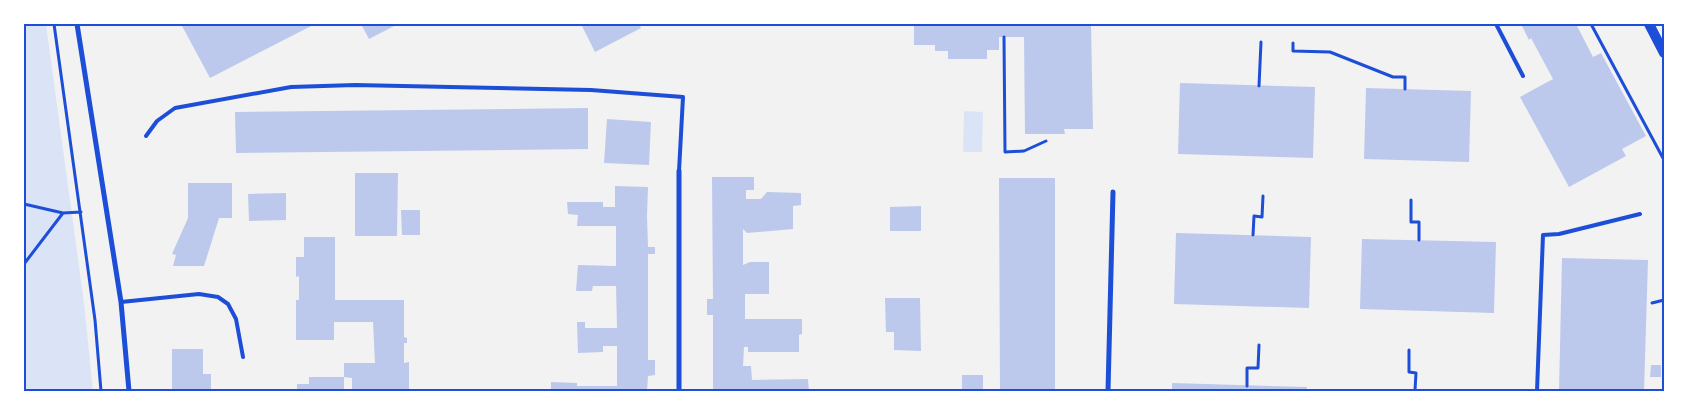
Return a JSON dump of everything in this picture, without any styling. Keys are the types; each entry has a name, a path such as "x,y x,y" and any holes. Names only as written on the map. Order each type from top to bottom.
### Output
{"main road":[{"path":"1649,24 1664,53"}],"street":[{"path":"77,24 121,302 129,391"},
{"path":"679,171 679,391"},
{"path":"1108,391 1113,192"}],"lane":[{"path":"1496,24 1523,76"},
{"path":"146,136 157,120 175,108 290,87 355,85 591,90 683,97 679,171"},
{"path":"1537,391 1543,235 1559,234 1640,214"},
{"path":"121,302 200,294 218,297 228,304 236,319 243,357"}],"path":[{"path":"54,24 95,320 101,391"},
{"path":"1591,24 1664,160"},
{"path":"1004,37 1005,152 1024,151 1046,141"},
{"path":"1259,86 1260,42"},
{"path":"1293,43 1292,51 1330,52 1392,76 1405,77 1405,90"},
{"path":"1253,235 1254,216 1262,217 1263,196"},
{"path":"1411,200 1411,222 1419,222 1419,240"},
{"path":"24,204 63,214 81,212"},
{"path":"24,264 63,214"},
{"path":"1652,303 1664,300"},
{"path":"1247,386 1247,368 1258,368 1259,345"},
{"path":"1409,350 1409,372 1416,373 1415,390"}],"shaded area":[{"path":"24,24 46,24 84,303 93,391 24,391"},
{"path":"964,111 983,112 982,152 963,152"}],"building":[{"path":"181,24 315,24 210,78"},
{"path":"361,24 398,24 369,39"},
{"path":"581,24 639,24 641,28 595,52"},
{"path":"914,24 1091,24 1093,129 1064,129 1065,134 1025,134 1024,37 999,37 999,50 987,50 987,59 948,59 948,51 935,51 935,45 914,45"},
{"path":"1521,24 1576,24 1593,57 1601,53 1646,136 1622,149 1626,156 1569,187 1520,97 1553,79 1531,38 1529,40"},
{"path":"1180,83 1315,87 1313,158 1178,154"},
{"path":"1366,88 1471,91 1469,162 1364,159"},
{"path":"588,108 588,149 236,153 235,112"},
{"path":"607,119 651,122 649,165 604,163"},
{"path":"355,173 398,173 397,236 355,236"},
{"path":"712,177 754,177 754,190 746,190 746,199 761,199 767,192 801,193 801,205 793,206 793,229 747,233 743,229 743,265 750,262 769,262 769,294 745,294 745,319 802,319 802,334 799,335 799,352 748,352 748,347 744,347 743,366 751,366 752,380 808,379 809,391 713,391 713,315 707,315 707,299 713,299"},
{"path":"999,178 1055,178 1055,391 1000,391"},
{"path":"188,183 232,183 232,218 219,218 204,266 173,266 176,255 172,254 188,218"},
{"path":"615,186 648,187 648,247 655,247 655,254 648,254 648,360 655,360 655,375 648,376 647,391 551,391 551,382 577,383 577,386 617,386 617,346 603,346 603,352 578,353 577,322 585,322 585,328 617,328 616,286 593,286 592,291 576,291 578,265 616,266 616,226 577,226 578,215 568,214 567,202 603,202 603,207 615,207"},
{"path":"286,193 286,220 249,221 248,194"},
{"path":"921,206 921,231 890,231 890,207"},
{"path":"401,210 420,210 420,235 402,235"},
{"path":"1176,233 1311,237 1309,308 1174,304"},
{"path":"304,237 335,237 335,300 404,300 404,337 407,338 407,343 404,343 404,363 409,362 409,390 352,390 352,378 344,377 344,363 375,363 373,322 334,322 334,340 296,340 296,300 299,300 299,276 296,277 296,257 304,257"},
{"path":"1362,239 1496,242 1494,313 1360,309"},
{"path":"1562,258 1648,260 1644,391 1559,391"},
{"path":"885,298 920,298 921,351 894,350 894,332 886,332"},
{"path":"172,349 203,349 203,374 211,374 211,391 172,391"},
{"path":"1651,365 1661,365 1661,377 1650,377"},
{"path":"962,375 983,375 983,391 962,391"},
{"path":"309,377 344,377 344,391 297,391 297,384 309,384"},
{"path":"1172,383 1307,387 1306,391 1172,391"},
{"path":"1358,389 1391,390 1391,391 1357,391"}]}
